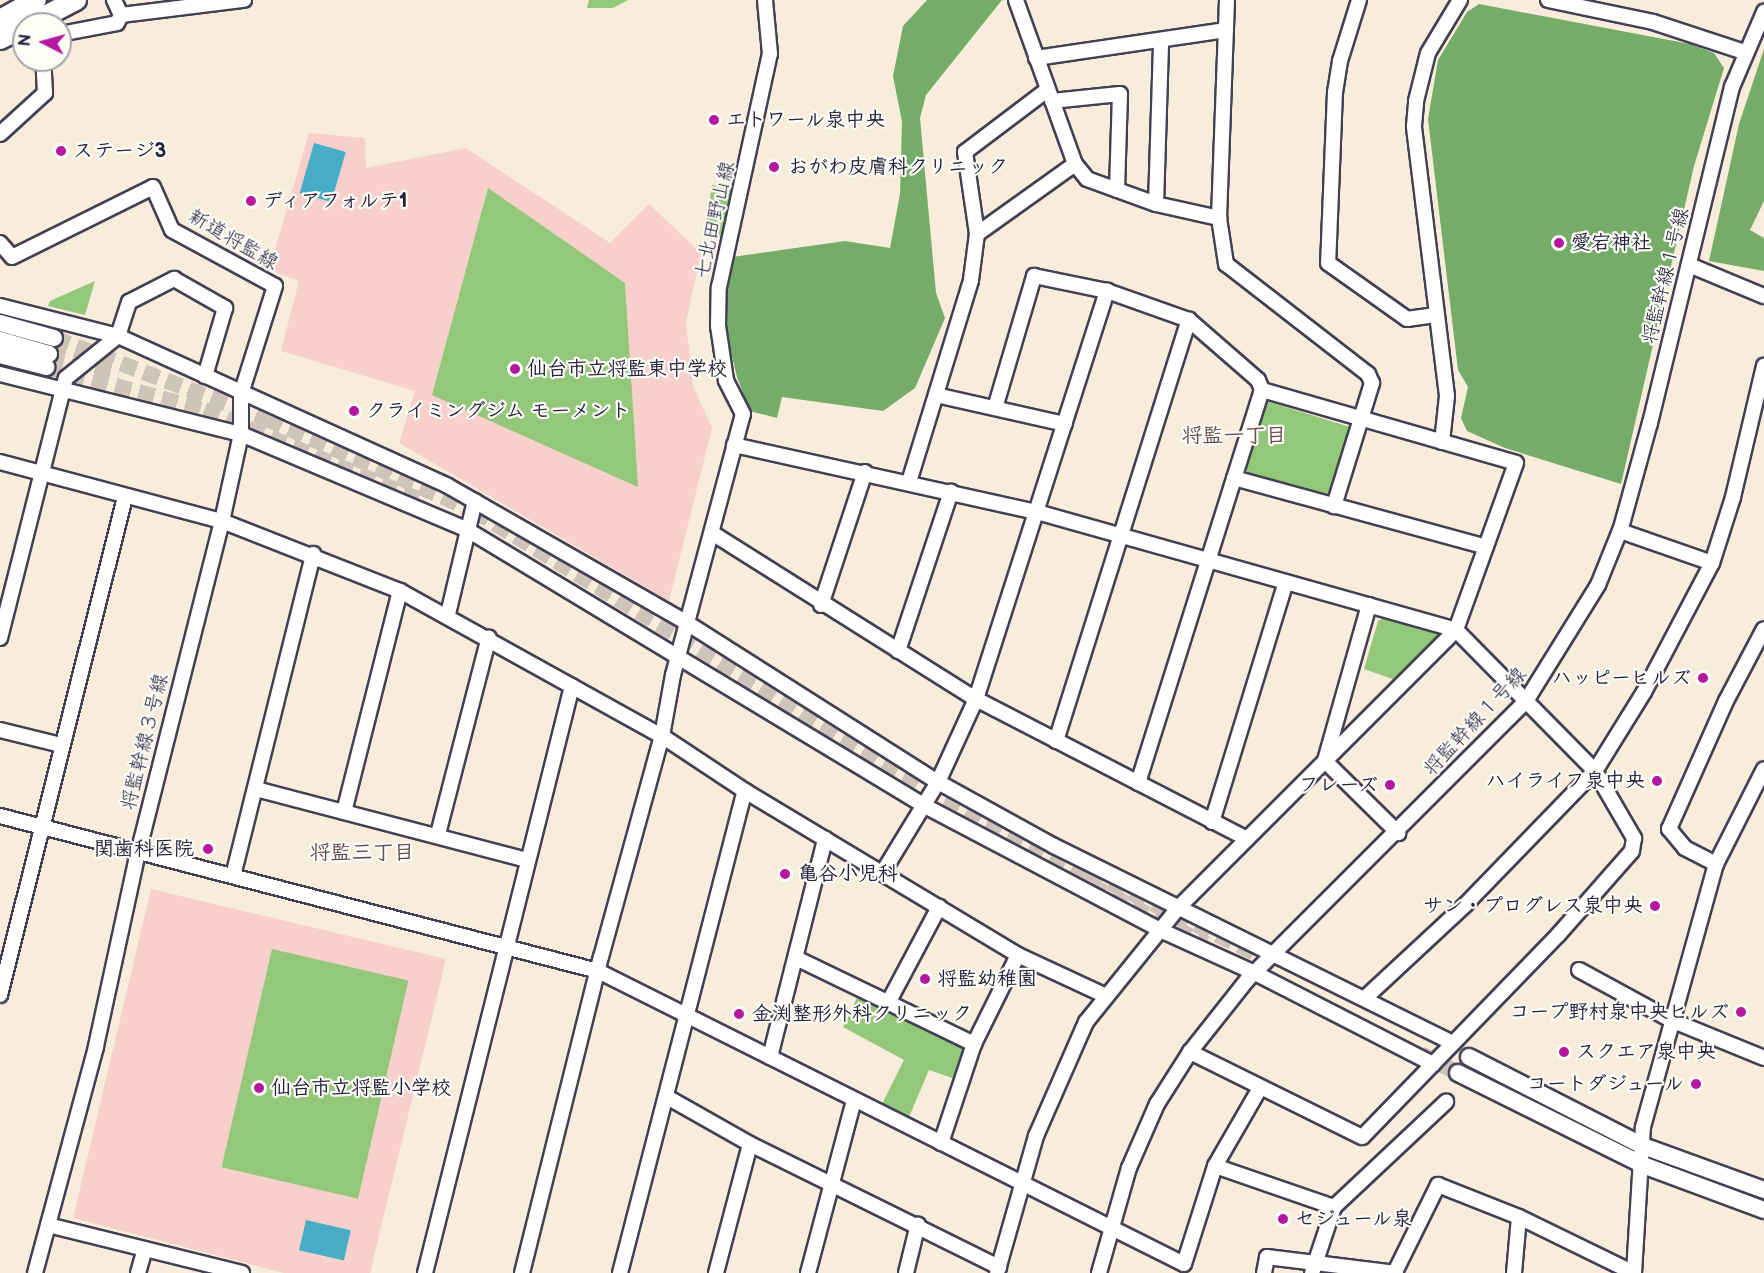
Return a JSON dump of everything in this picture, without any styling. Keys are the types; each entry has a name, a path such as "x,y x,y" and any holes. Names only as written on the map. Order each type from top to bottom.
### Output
{"highway":[{"path":"0,20 36,0"},
{"path":"53,12 76,0"}],"main road":[{"path":"0,323 50,353"},
{"path":"0,340 50,353"},
{"path":"0,355 50,353"},
{"path":"1469,1057 1643,1146 1764,1190"},
{"path":"1458,1073 1643,1165 1764,1209"}],"street":[{"path":"114,0 121,15"},
{"path":"121,15 244,0"},
{"name":"七北田野山線","path":"522,1273 598,972 662,736 673,675 680,658 687,623 743,414 726,380 718,326 719,287 770,54 765,0"},
{"path":"1016,0 1075,164 1088,179 1156,204 1219,218"},
{"path":"1227,0 1219,218 1226,264 1368,374 1372,383 1334,506"},
{"path":"1359,0 1340,62 1335,92 1328,262 1407,319 1436,315"},
{"path":"1442,442 1447,396 1414,126 1416,101 1428,52 1460,0"},
{"path":"1548,0 1653,22 1744,52"},
{"name":"将監幹線１号線","path":"1099,1273 1110,1227 1129,1167 1152,1115 1190,1052 1274,953 1398,833 1524,703 1548,671 1598,585 1620,531 1744,52 1764,12"},
{"path":"72,32 117,23 121,15"},
{"path":"1036,58 1226,30"},
{"path":"1156,204 1161,41"},
{"path":"0,134 45,93 44,72"},
{"path":"909,482 971,280 977,234 965,152 1050,95 1120,94 1117,190"},
{"path":"977,234 1075,164"},
{"name":"新道将監線","path":"0,243 12,257 153,187 172,230 275,286 242,394"},
{"path":"1689,265 1764,296"},
{"path":"995,408 1034,276 1107,291 1189,320 1258,380 1262,390 1138,783"},
{"path":"0,638 66,378 118,336 129,303 174,279 225,308 205,376"},
{"path":"884,872 938,782 976,699 1107,291"},
{"path":"0,306 118,336 475,501 672,618 687,623 938,782 1054,846 1452,1043"},
{"path":"1056,741 1189,320"},
{"path":"1365,998 1466,903 1595,771 1679,630 1712,563 1758,420 1764,366"},
{"path":"0,374 242,434 466,530 925,806 1158,929 1255,973 1433,1064"},
{"path":"667,1097 750,1144 832,1181 918,1224 998,1270 1020,1182 1055,1087 1086,1022 1158,929 1456,630 1515,463 1262,390"},
{"name":"将監幹線３号線","path":"35,1273 96,1047 138,852 222,520 242,434 242,394"},
{"path":"936,395 1065,424"},
{"path":"735,445 1037,512 1456,630 1524,703 1595,771 1634,838 1632,851 1558,935 1362,1137 1190,1052"},
{"path":"0,462 222,520 313,554 400,591 447,614 662,736 745,791 884,872 1018,956 1106,996"},
{"path":"821,605 865,472"},
{"path":"1234,478 1486,547"},
{"path":"898,651 951,492"},
{"path":"0,995 5,955 42,827 125,496"},
{"path":"447,614 475,501"},
{"path":"1620,531 1712,563"},
{"path":"712,533 821,605 976,699 1246,839"},
{"path":"233,876 313,554"},
{"path":"1212,822 1286,582"},
{"path":"344,812 400,591"},
{"path":"1325,761 1369,605"},
{"path":"1716,864 1685,848 1669,830 1726,701 1764,629"},
{"path":"438,834 489,638"},
{"path":"425,1273 505,946 572,686"},
{"path":"0,730 61,745"},
{"path":"1325,761 1398,833"},
{"path":"1264,1273 1267,1257 1312,1267 1396,1272 1438,1185 1518,1217 1634,1273 1643,1165 1643,1127 1716,864 1764,769"},
{"path":"256,789 438,834 527,860"},
{"path":"620,1273 745,791"},
{"path":"0,816 598,972 687,1013 854,1100 1110,1227 1183,1269 1215,1166 1260,1088"},
{"path":"770,1057 825,839"},
{"path":"888,1003 939,907"},
{"path":"941,1143 974,1044 1018,956"},
{"path":"796,958 974,1044"},
{"path":"1579,970 1671,1020 1764,1058"},
{"path":"808,1273 854,1100"},
{"path":"1312,1267 1334,1207 1446,1102"},
{"path":"716,1273 750,1144"},
{"path":"1215,1166 1334,1207"},
{"path":"1514,1273 1518,1217"},
{"path":"906,1273 918,1224"},
{"path":"48,1225 242,1273"},
{"path":"138,1273 145,1249"}],"shaded area":[{"name":"仙台市立将監東中学校","path":"309,133 365,138 366,168 466,148 610,243 649,204 701,253 686,322 693,386 712,428 669,601 399,443 415,391 281,351 299,281 269,270"},
{"name":"仙台市立将監小学校","path":"151,889 446,959 370,1273 284,1273 73,1218"}],"green space":[{"path":"589,0 628,0 613,8 587,8"},
{"path":"927,0 1002,0 926,95 920,118 936,293 945,318 915,388 883,411 782,397 777,418 750,411 737,377 725,327 724,294 732,257 845,241 890,248 900,194 902,122 893,76 903,26"},
{"name":"愛宕神社","path":"1479,4 1690,44 1714,53 1724,68 1694,166 1621,484 1505,448 1467,431 1461,418 1468,387 1458,370 1428,119 1438,60 1467,12"},
{"path":"1764,49 1764,201 1750,230 1764,238 1764,271 1709,261 1739,124"},
{"path":"712,185 731,188 723,238 704,235"},
{"path":"488,188 625,283 638,487 432,395"},
{"path":"95,281 85,315 48,306 50,301"},
{"path":"1269,402 1350,427 1328,494 1248,473 1245,468 1263,407"},
{"path":"1384,618 1441,635 1401,682 1364,669 1378,621"},
{"path":"272,949 408,980 358,1199 222,1167"},
{"path":"857,998 963,1047 965,1053 955,1079 929,1070 909,1117 882,1104 904,1060 843,1027"}],"water":[{"path":"314,143 346,152 331,202 300,193"},
{"path":"306,1220 351,1230 344,1261 299,1250"}],"tunnel":[{"path":"54,338 267,419 475,511 904,775 1088,872 1265,958"},
{"path":"49,354 119,372"},
{"path":"46,367 204,410 423,501"},
{"path":"1090,885 1206,944"},
{"path":"1421,1054 1458,1073"}],"place":[{"name":"エトワール泉中央","path":"714,120"},
{"name":"ステージ3","path":"61,151"},
{"name":"おがわ皮膚科クリニック","path":"774,167"},
{"name":"ディアフォルテ1","path":"251,201"},
{"name":"愛宕神社","path":"1559,243"},
{"name":"仙台市立将監東中学校","path":"515,369"},
{"name":"クライミングジム モーメント","path":"354,411"},
{"name":"ハッピーヒルズ","path":"1703,678"},
{"name":"ハイライフ泉中央","path":"1657,781"},
{"name":"フレーズ","path":"1390,785"},
{"name":"関歯科医院","path":"208,849"},
{"name":"亀谷小児科","path":"785,874"},
{"name":"サン・プログレス泉中央","path":"1655,906"},
{"name":"将監幼稚園","path":"925,979"},
{"name":"コープ野村泉中央ヒルズ","path":"1741,1012"},
{"name":"金渕整形外科クリニック","path":"739,1014"},
{"name":"スクエア泉中央","path":"1564,1052"},
{"name":"コートダジュール","path":"1696,1084"},
{"name":"仙台市立将監小学校","path":"259,1088"},
{"name":"セジュール泉","path":"1283,1219"}],"district":[{"name":"将監一丁目","path":"1234,436"},
{"name":"将監三丁目","path":"362,853"}]}
